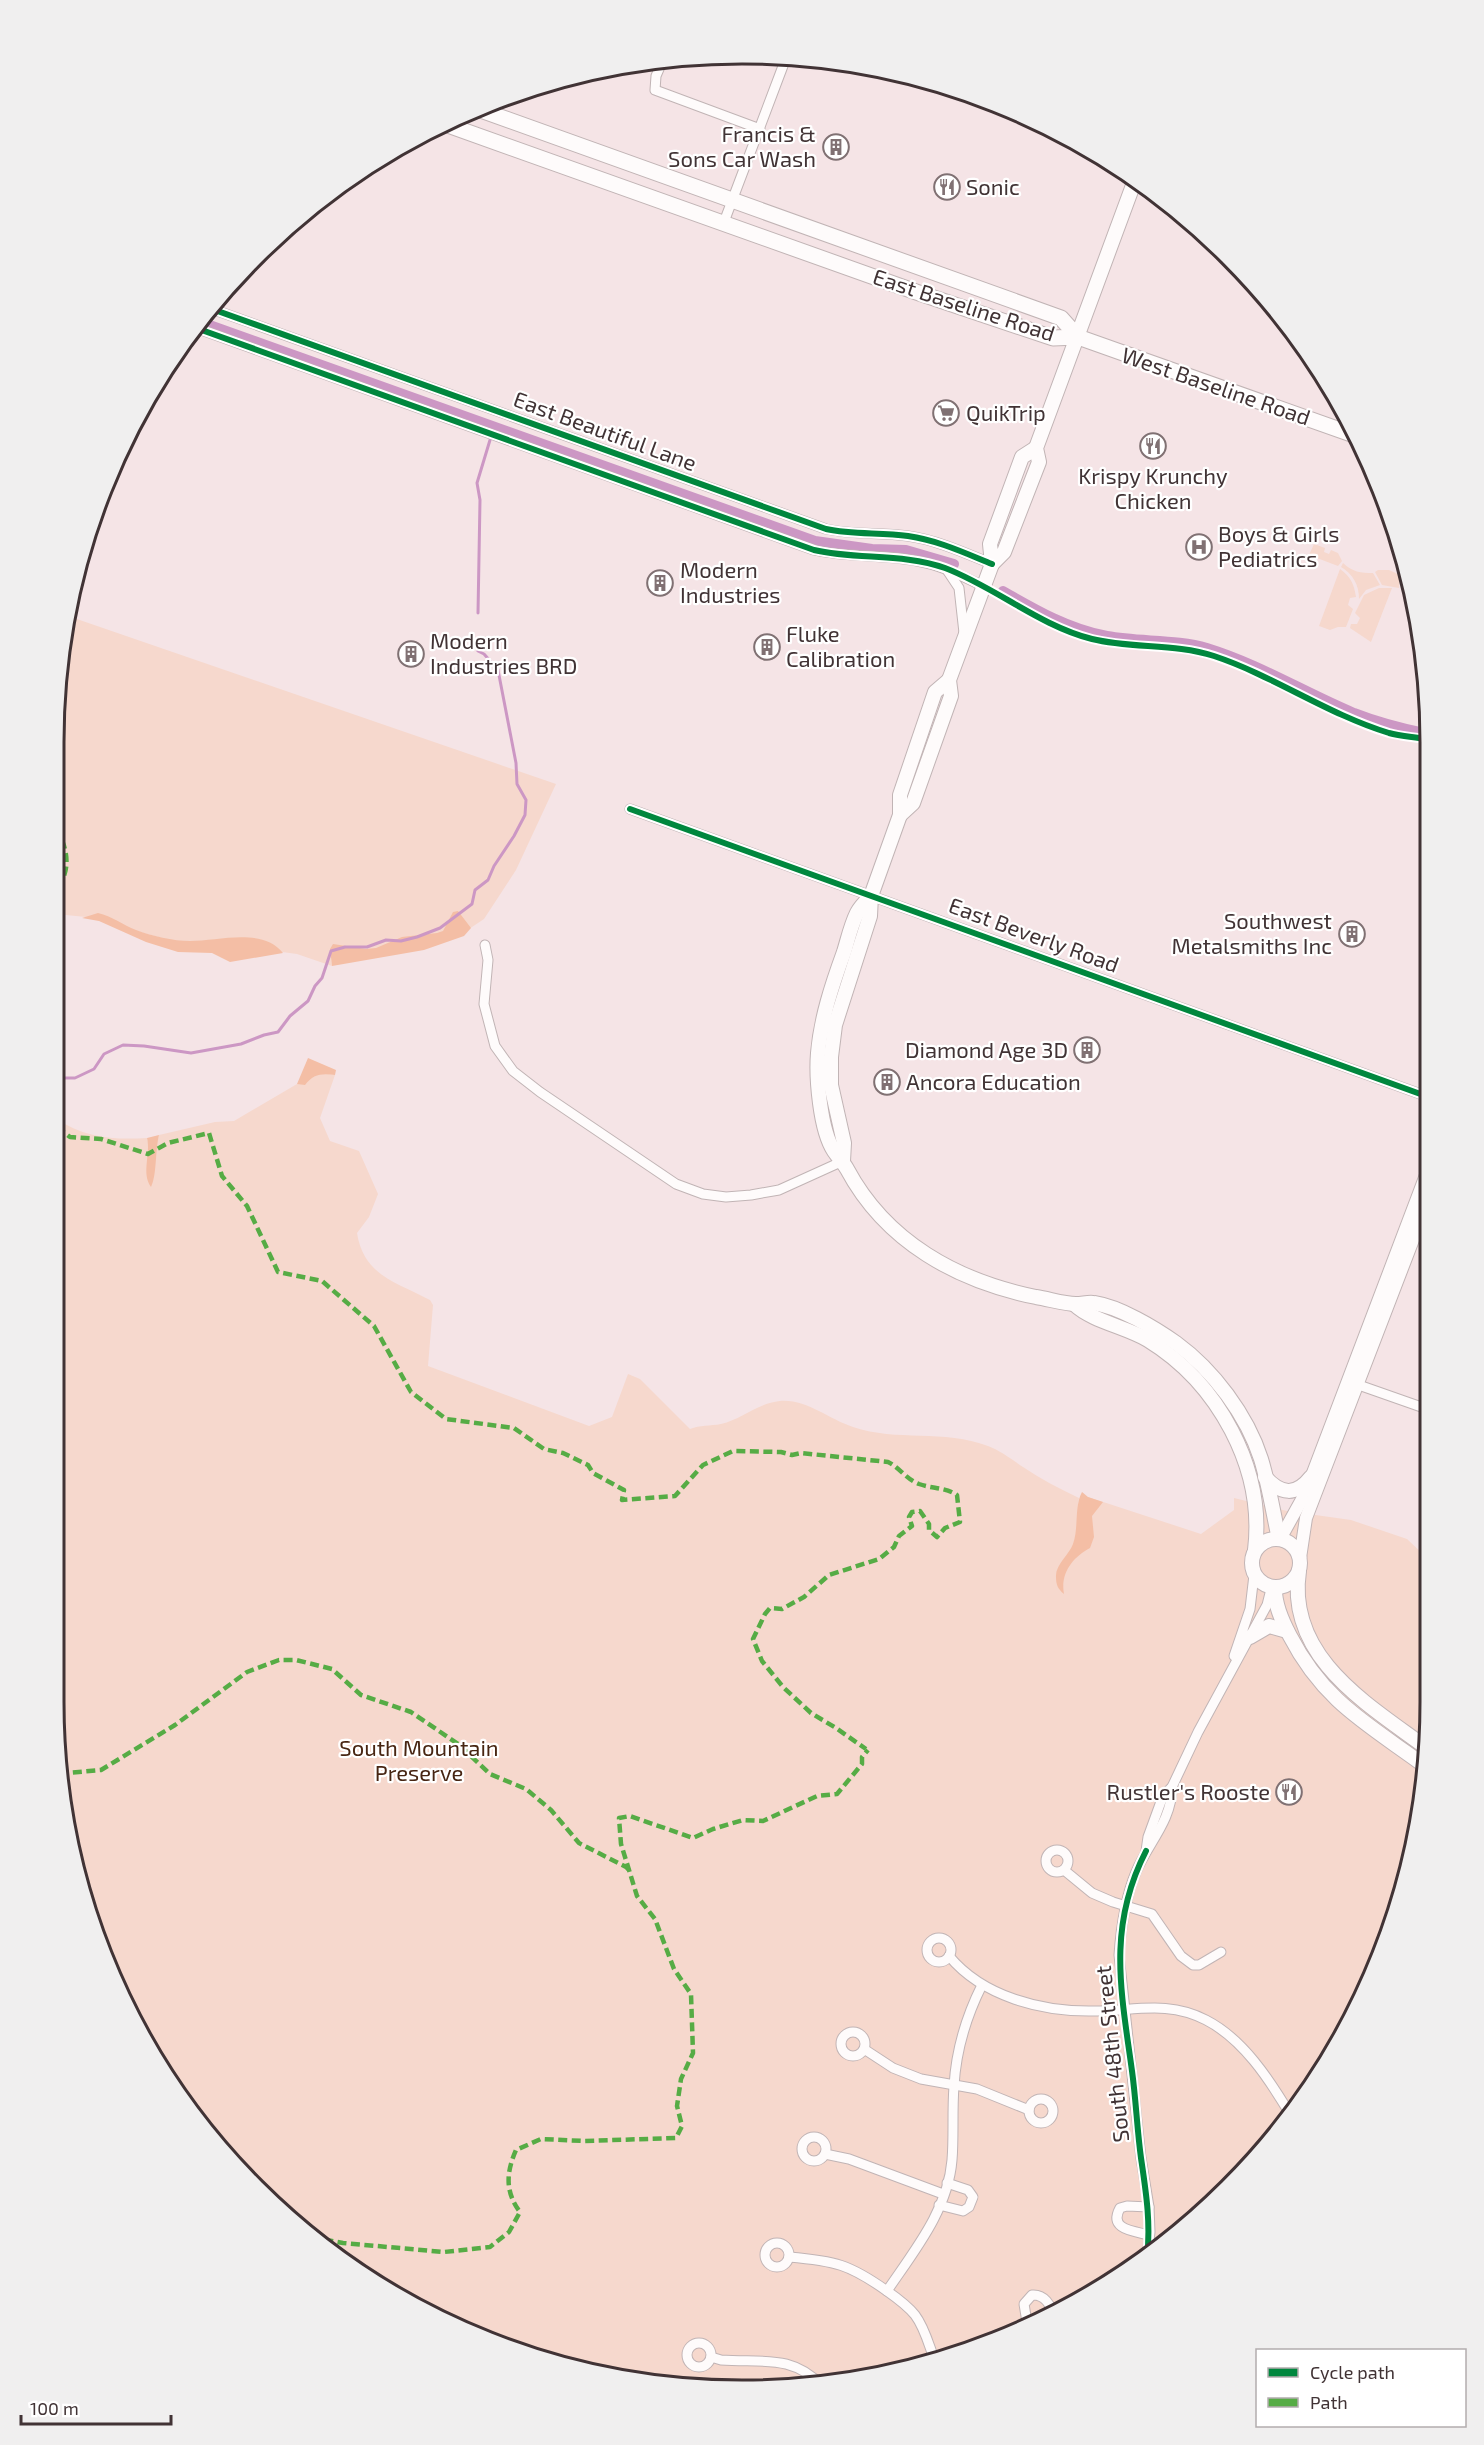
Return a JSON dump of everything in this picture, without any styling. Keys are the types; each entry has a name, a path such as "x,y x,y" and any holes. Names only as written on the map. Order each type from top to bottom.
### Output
{"main road":[{"name":"East Baseline Road","path":"490,113 1060,318 1078,337"},
{"path":"494,141 502,118"},
{"name":"East Baseline Road","path":"456,128 919,293 1053,338 1078,337"},
{"path":"1132,189 1036,448 1022,457 990,544 992,564 950,680 935,692 900,795 900,815 871,896 857,911 826,1005 819,1037 817,1066 822,1111 833,1150 843,1161 859,1189 882,1217 925,1256 962,1275 1000,1289 1075,1305 1094,1303 1123,1313 1150,1326 1190,1355 1214,1380 1245,1424 1261,1460 1280,1539"},
{"name":"West Baseline Road","path":"1078,337 1344,432"},
{"path":"1075,1305 1084,1314 1119,1325 1150,1341 1183,1368 1215,1403 1230,1426 1247,1464 1257,1516 1255,1550 1251,1562 1254,1575 1264,1584 1273,1587 1290,1583 1300,1564"},
{"path":"1265,1477 1277,1488 1292,1491 1300,1489 1311,1477"},
{"path":"1255,1550 1266,1541 1280,1539 1295,1548 1300,1564 1297,1589 1299,1609 1310,1638 1327,1664 1363,1702 1418,1742"},
{"path":"1273,1587 1274,1597 1287,1631 1306,1665 1334,1698 1361,1722 1417,1760"},
{"path":"1250,1637 1269,1626 1287,1631"}],"street":[{"path":"724,222 783,66"},
{"path":"659,70 656,90 760,129"},
{"name":"East Beautiful Lane","path":"220,312 825,529 850,534 892,534 928,539 992,564"},
{"name":"East Beautiful Lane","path":"204,331 814,550 842,556 915,560 945,568 983,586"},
{"path":"945,568 959,588 965,638"},
{"name":"East Beverly Road","path":"630,809 1420,1094"},
{"path":"485,945 488,960 484,1004 495,1046 513,1071 540,1092 676,1184 702,1194 726,1197 751,1195 779,1190 843,1161"},
{"path":"1300,1564 1306,1518 1420,1192"},
{"path":"1280,1539 1302,1502 1420,1221"},
{"path":"1353,1383 1420,1407"},
{"name":"South 48th Street","path":"1228,1675 1250,1609 1254,1575"},
{"name":"South 48th Street","path":"1148,2244 1149,2207 1119,1955 1125,1907 1163,1796 1172,1787 1228,1675 1267,1605 1273,1587"},
{"path":"1064,1870 1092,1893 1125,1907 1152,1914 1181,1956 1193,1965 1199,1965 1221,1952"},
{"path":"949,1956 962,1972 982,1985 995,1992 1038,2005 1092,2012 1171,2008 1207,2020 1233,2037 1262,2072 1285,2107"},
{"path":"887,2291 924,2237 944,2194 952,2161 954,2085 964,2030 982,1985"},
{"path":"864,2049 893,2068 921,2079 977,2089 1029,2110"},
{"path":"825,2154 849,2159 944,2194"},
{"path":"939,2205 963,2211 972,2202 973,2197 968,2190 947,2183"},
{"path":"1149,2207 1120,2208 1117,2222 1121,2227 1149,2235"},
{"path":"789,2257 846,2265 862,2273 904,2303 916,2316 932,2353"},
{"path":"1026,2318 1024,2304 1032,2295 1044,2298 1049,2307"},
{"path":"711,2357 722,2360 793,2364 813,2377"}],"green space":[{"path":"1314,544 1325,548 1324,552 1329,554 1331,550 1338,553 1342,561 1338,566 1309,555"},
{"path":"1343,563 1357,571 1373,573 1380,585 1366,590 1359,599 1358,589 1352,577 1341,567"},
{"path":"1340,569 1351,581 1356,597 1350,598 1348,605 1353,609 1346,627 1330,630 1319,626"},
{"path":"1389,570 1398,574 1399,588 1382,585 1375,572"},
{"path":"1379,588 1392,588 1371,642 1350,628 1351,624 1357,624 1360,618 1355,613 1364,595"},
{"path":"76,619 556,784 516,870 484,919 460,935 331,957 332,966 297,954 282,952 238,959 86,917 66,915 66,698"},
{"name":"South Mountain Preserve","path":"322,1073 335,1075 320,1118 330,1141 359,1151 378,1194 369,1217 357,1233 367,1259 383,1276 430,1300 433,1305 428,1366 589,1426 612,1417 628,1374 640,1379 690,1429 729,1422 772,1402 790,1401 808,1406 844,1424 870,1431 955,1438 988,1446 1079,1498 1078,1508 1088,1497 1201,1534 1234,1510 1234,1498 1287,1511 1351,1520 1407,1539 1420,1551 1420,1703 1414,1791 1396,1878 1384,1921 1368,1962 1329,2042 1279,2115 1251,2150 1189,2212 1118,2266 1081,2290 1042,2311 1001,2329 960,2345 874,2367 830,2375 742,2380 654,2375 610,2367 524,2345 483,2329 403,2290 366,2266 295,2212 263,2182 233,2150 179,2079 155,2042 134,2003 100,1921 78,1835 70,1791 65,1703 65,1124 89,1134 123,1139 147,1138 148,1142 157,1141 159,1135 215,1122 234,1121 297,1084 305,1084 310,1078"}],"shaded area":[{"path":"458,911 471,928 464,936 424,950 332,966 330,949 333,944 366,949 376,948 402,937 437,933 443,931 453,912"},
{"path":"98,913 136,930 163,938 190,941 252,938 264,940 283,953 230,962 212,953 178,952 146,942 99,921 82,918"},
{"path":"308,1058 336,1070 335,1075 318,1075 305,1085 297,1084"},
{"path":"159,1135 151,1187 146,1170 147,1138"},
{"path":"1082,1492 1088,1497 1103,1502 1092,1516 1094,1537 1090,1548 1073,1561 1066,1573 1064,1594 1057,1585 1056,1573 1073,1544 1078,1504"}],"waterway":[{"path":"209,325 815,541 872,549 906,550 954,564"},
{"path":"478,613 480,500 477,483 490,440"},
{"path":"1003,591 1040,612 1079,629 1119,638 1183,643 1207,648 1245,662 1354,713 1420,732"},
{"path":"65,1078 75,1078 94,1069 104,1054 123,1045 191,1053 241,1044 278,1032 290,1016 308,1001 315,986 322,978 331,951 345,947 367,947 386,940 401,941 417,937 440,928 472,904 475,890 488,880 525,815 526,800 517,784 516,763 498,670 484,654 478,651 483,640"}],"marked path":[{"path":"65,849 65,872"},
{"path":"65,1133 70,1137 101,1139 148,1154 168,1143 209,1133 222,1176 247,1206 278,1272 322,1281 374,1326 411,1392 446,1419 514,1428 544,1449 563,1453 588,1465 593,1473 624,1490 622,1500 675,1496 703,1465 733,1451 781,1452 792,1455 801,1453 888,1462 914,1482 957,1495 960,1522 945,1528 937,1537 929,1530 929,1524 920,1511 912,1512 909,1517 912,1526 899,1536 894,1547 879,1559 829,1575 804,1597 782,1609 770,1608 753,1639 762,1661 783,1687 811,1713 866,1749"},
{"path":"68,1773 101,1770 175,1725 247,1672 279,1660 296,1660 332,1669 361,1695 411,1712 458,1744 490,1774 526,1789 551,1810 579,1843 630,1871"},
{"path":"331,2241 444,2252 490,2247 509,2232 520,2212 512,2197 509,2182 510,2167 516,2150 541,2139 584,2141 676,2138 682,2126 677,2106 681,2079 693,2053 691,1994 674,1969 655,1919 637,1896 621,1844 619,1818 630,1816 693,1838 743,1820 763,1821 817,1796 837,1794 862,1764 862,1757 868,1750"}],"cycle path":[{"path":"220,312 826,529 919,538 951,547 992,564"},
{"path":"204,331 814,550 929,563 964,576 1036,616 1073,633 1107,642 1184,649 1214,656 1236,664 1366,725 1393,734 1420,738"},
{"path":"630,809 1420,1094"},
{"path":"1146,1851 1126,1906 1120,1960 1124,2014 1147,2208 1148,2245"}],"place":[{"name":"Francis & Sons Car Wash","path":"836,147"},
{"name":"Sonic","path":"947,187"},
{"name":"QuikTrip","path":"946,413"},
{"name":"Krispy Krunchy Chicken","path":"1153,446"},
{"name":"Boys & Girls Pediatrics","path":"1199,547"},
{"name":"Modern Industries","path":"660,583"},
{"name":"Fluke Calibration","path":"767,647"},
{"name":"Modern Industries BRD","path":"411,654"},
{"name":"Southwest Metalsmiths Inc","path":"1352,934"},
{"name":"Diamond Age 3D","path":"1087,1050"},
{"name":"Ancora Education","path":"887,1082"},
{"name":"Rustler's Rooste","path":"1289,1792"}]}
